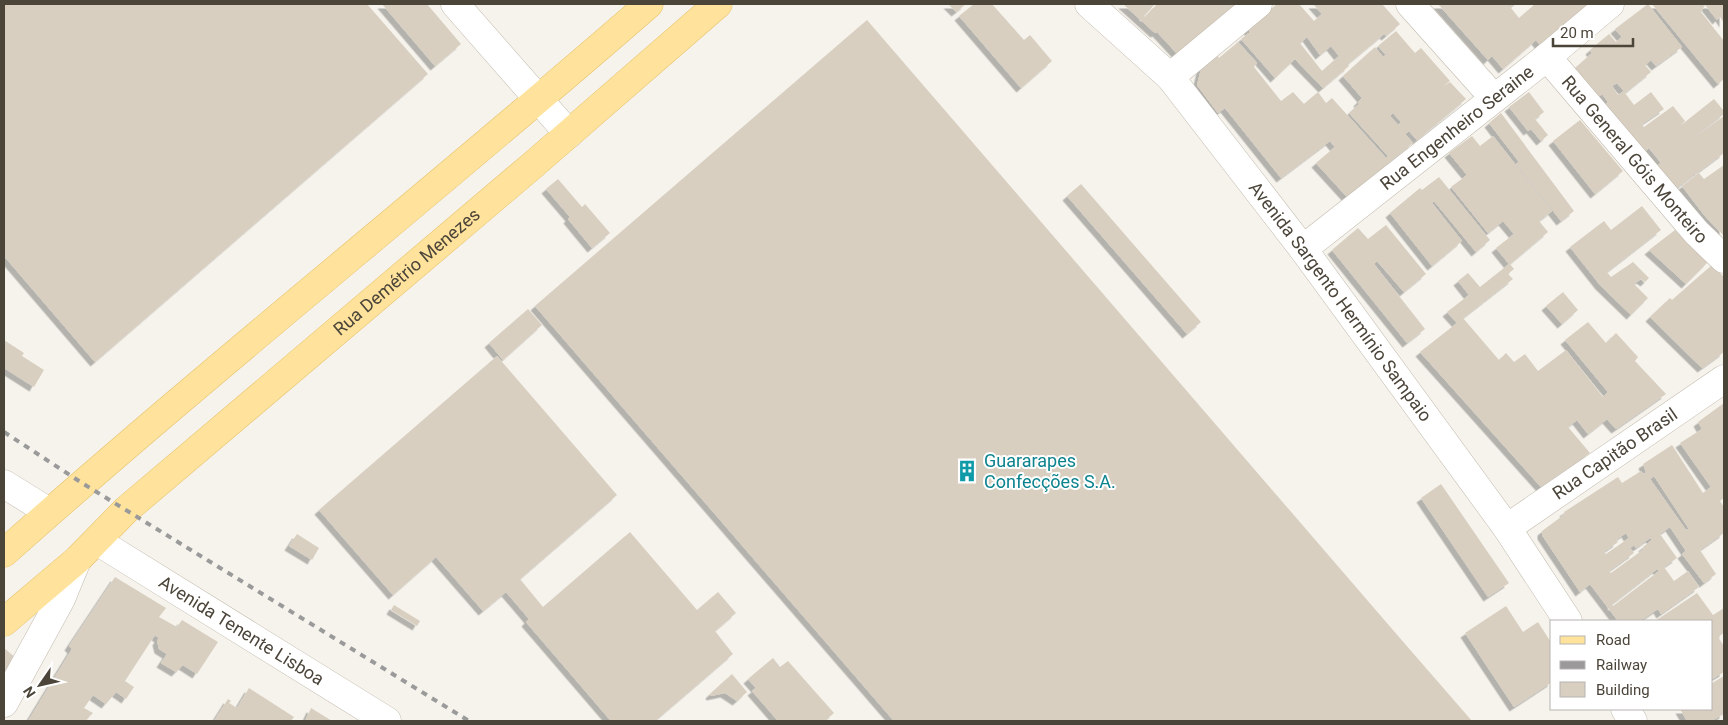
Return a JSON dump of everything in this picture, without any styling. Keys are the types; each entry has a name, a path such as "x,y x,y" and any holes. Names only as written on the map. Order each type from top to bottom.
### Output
{"main road":[{"path":"4,553 49,512 539,100 649,4"},
{"name":"Rua Demétrio Menezes","path":"4,622 77,560 126,510 569,134 718,4"}],"street":[{"path":"455,4 569,134"},
{"name":"Avenida Sargento Hermínio Sampaio","path":"1089,4 1170,77 1303,249 1507,528 1567,620"},
{"path":"1170,77 1258,4"},
{"path":"1410,4 1494,98"},
{"name":"Rua Engenheiro Seraine","path":"1303,249 1547,58 1610,4"},
{"name":"Rua General Góis Monteiro","path":"1547,58 1696,232 1724,259"},
{"name":"Rua Capitão Brasil","path":"1507,528 1724,379"},
{"path":"4,484 49,512"},
{"name":"Avenida Tenente Lisboa","path":"97,541 378,719"},
{"path":"4,703 61,599 77,560"},
{"path":"1626,710 1633,721"}],"building":[{"path":"4,4 367,4 428,74 95,362 4,256"},
{"path":"382,4 427,4 461,44 435,66"},
{"path":"948,4 966,4 956,12"},
{"path":"974,4 992,4 1024,40 1030,35 1052,61 1021,88 959,16"},
{"path":"1123,4 1155,4 1145,17 1157,4 1244,4 1182,59 1157,32 1155,33"},
{"path":"1277,4 1299,4 1314,21 1322,14 1313,4 1382,4 1400,24 1386,36 1384,34 1323,88 1295,59 1275,78 1241,39 1250,32 1247,28","holes":["1307,37 1320,55 1331,46 1339,56 1322,71 1300,43"]},
{"path":"1438,4 1516,4 1511,8 1519,18 1535,4 1589,4 1540,45 1536,40 1503,69 1492,56 1488,60"},
{"path":"1648,4 1682,47 1656,66 1651,60 1645,65 1651,72 1625,93 1634,105 1651,92 1664,109 1642,124 1644,127 1673,106 1685,121 1680,126 1714,99 1724,111 1724,114 1689,141 1724,116 1724,153 1674,190 1655,167 1661,163 1649,148 1643,153 1604,106 1608,102 1602,94 1598,98 1574,69 1592,53 1590,50 1609,34 1616,42 1622,37 1615,29","holes":["1617,83 1624,91 1618,95 1612,86"]},
{"path":"1652,4 1724,4 1724,23 1720,17 1717,20 1705,5 1701,12 1724,41 1724,79 1718,84"},
{"name":"Guararapes Confecções S.A.","path":"867,20 1472,721 894,721 535,306"},
{"path":"1396,31 1415,53 1421,48 1450,81 1442,87 1450,82 1466,99 1417,140 1409,131 1405,134 1413,143 1347,197 1316,163 1335,147 1330,141 1281,178 1225,108 1218,113 1197,85 1202,65 1216,53 1219,58 1238,42 1257,63 1254,67 1281,101 1293,92 1304,104 1318,92 1326,103 1332,98 1386,158 1388,156 1349,113 1359,104 1358,102 1362,98 1343,76 1375,47 1383,57 1386,55 1378,46","holes":["1393,113 1401,122 1398,125 1390,116"]},
{"path":"1529,92 1544,112 1535,119 1548,135 1541,141 1531,129 1528,131 1509,107"},
{"path":"1501,113 1574,211 1561,221 1516,164 1519,162 1489,123"},
{"path":"1580,120 1623,171 1595,194 1553,141"},
{"path":"1472,136 1480,146 1493,136 1552,211 1539,221 1548,232 1510,264 1514,269 1508,274 1513,279 1463,318 1499,360 1506,353 1514,362 1525,354 1538,371 1566,350 1603,397 1608,392 1565,340 1588,322 1606,343 1616,333 1638,357 1635,361 1666,394 1616,429 1607,419 1588,434 1577,420 1568,427 1590,453 1541,487 1420,352 1457,323 1447,312 1469,295 1458,281 1468,273 1480,287 1509,264 1496,248 1514,234 1503,221 1488,233 1451,187 1467,175 1449,153"},
{"path":"1724,165 1724,236 1704,215 1682,186 1699,173 1704,179"},
{"path":"1439,177 1490,240 1476,252 1434,201 1432,203 1462,241 1432,266 1390,213 1420,188 1422,190"},
{"path":"558,179 582,207 585,204 610,233 592,248 568,219 570,217 546,189"},
{"path":"1081,184 1201,322 1187,334 1067,196"},
{"path":"1642,206 1661,230 1607,272 1611,277 1633,262 1649,278 1645,282 1641,279 1634,284 1648,298 1631,315 1600,285 1570,247 1604,221 1611,230"},
{"path":"1386,225 1426,274 1404,292 1377,261 1374,264 1425,329 1407,343 1332,250 1358,228 1368,239"},
{"path":"1675,230 1708,262 1686,284 1649,250"},
{"path":"1712,265 1724,277 1724,352 1702,368 1650,317 1670,298 1672,300"},
{"path":"1563,292 1578,310 1562,324 1546,306"},
{"path":"528,309 542,325 503,360 489,343"},
{"path":"4,340 24,353 22,356 44,370 34,387 4,368"},
{"path":"497,356 617,495 520,579 543,607 630,532 697,610 718,592 736,613 715,631 733,654 655,721 611,721 526,622 529,619 506,592 483,611 436,557 393,595 319,510"},
{"path":"1724,403 1724,498 1720,501 1724,507 1724,533 1700,550 1716,574 1704,583 1682,554 1686,551 1670,527 1660,534 1677,558 1664,567 1674,581 1688,571 1699,587 1661,614 1658,609 1642,620 1617,620 1590,584 1580,592 1542,535 1542,531 1565,514 1564,512 1618,477 1622,483 1641,471 1644,474 1646,472 1643,464 1672,445 1703,493 1711,487 1680,443 1702,429 1698,422","holes":["1654,476 1689,529 1686,530 1650,479","1626,533 1629,538 1606,554 1604,552 1618,542 1616,540","1650,538 1652,540 1643,547 1644,549 1611,573 1609,571 1634,553 1630,548 1634,545 1636,548","1657,569 1659,571 1613,606 1612,604"]},
{"path":"1441,484 1509,583 1488,597 1421,498"},
{"path":"297,534 319,548 312,560 289,546"},
{"path":"115,577 166,608 159,617 177,627 182,620 218,642 197,674 183,665 176,672 161,663 167,654 159,649 157,641 159,638 155,635 125,681 134,687 126,699 116,692 106,704 93,695 84,708 93,713 85,721 28,721 72,649 69,646"},
{"path":"1697,593 1713,615 1724,608 1724,633 1718,637 1724,646 1724,672 1713,678 1713,620 1656,620"},
{"path":"394,605 420,621 417,626 391,610"},
{"path":"1506,606 1523,632 1538,622 1550,641 1550,683 1514,707 1465,633"},
{"path":"4,648 16,658 4,675"},
{"path":"773,658 780,667 788,661 834,713 827,721 778,721 752,691 756,688 748,679"},
{"path":"732,674 747,692 737,701 725,693 711,696 710,694"},
{"path":"1724,676 1724,714 1711,721 1687,721 1681,710 1713,710 1713,682"},
{"path":"249,688 294,717 291,721 214,721 228,699 231,701 229,703 237,708"},
{"path":"311,708 332,721 305,721"}],"railway":[{"path":"4,432 82,483 469,721"}],"place":[{"name":"Guararapes Confecções S.A.","path":"967,471"}]}
